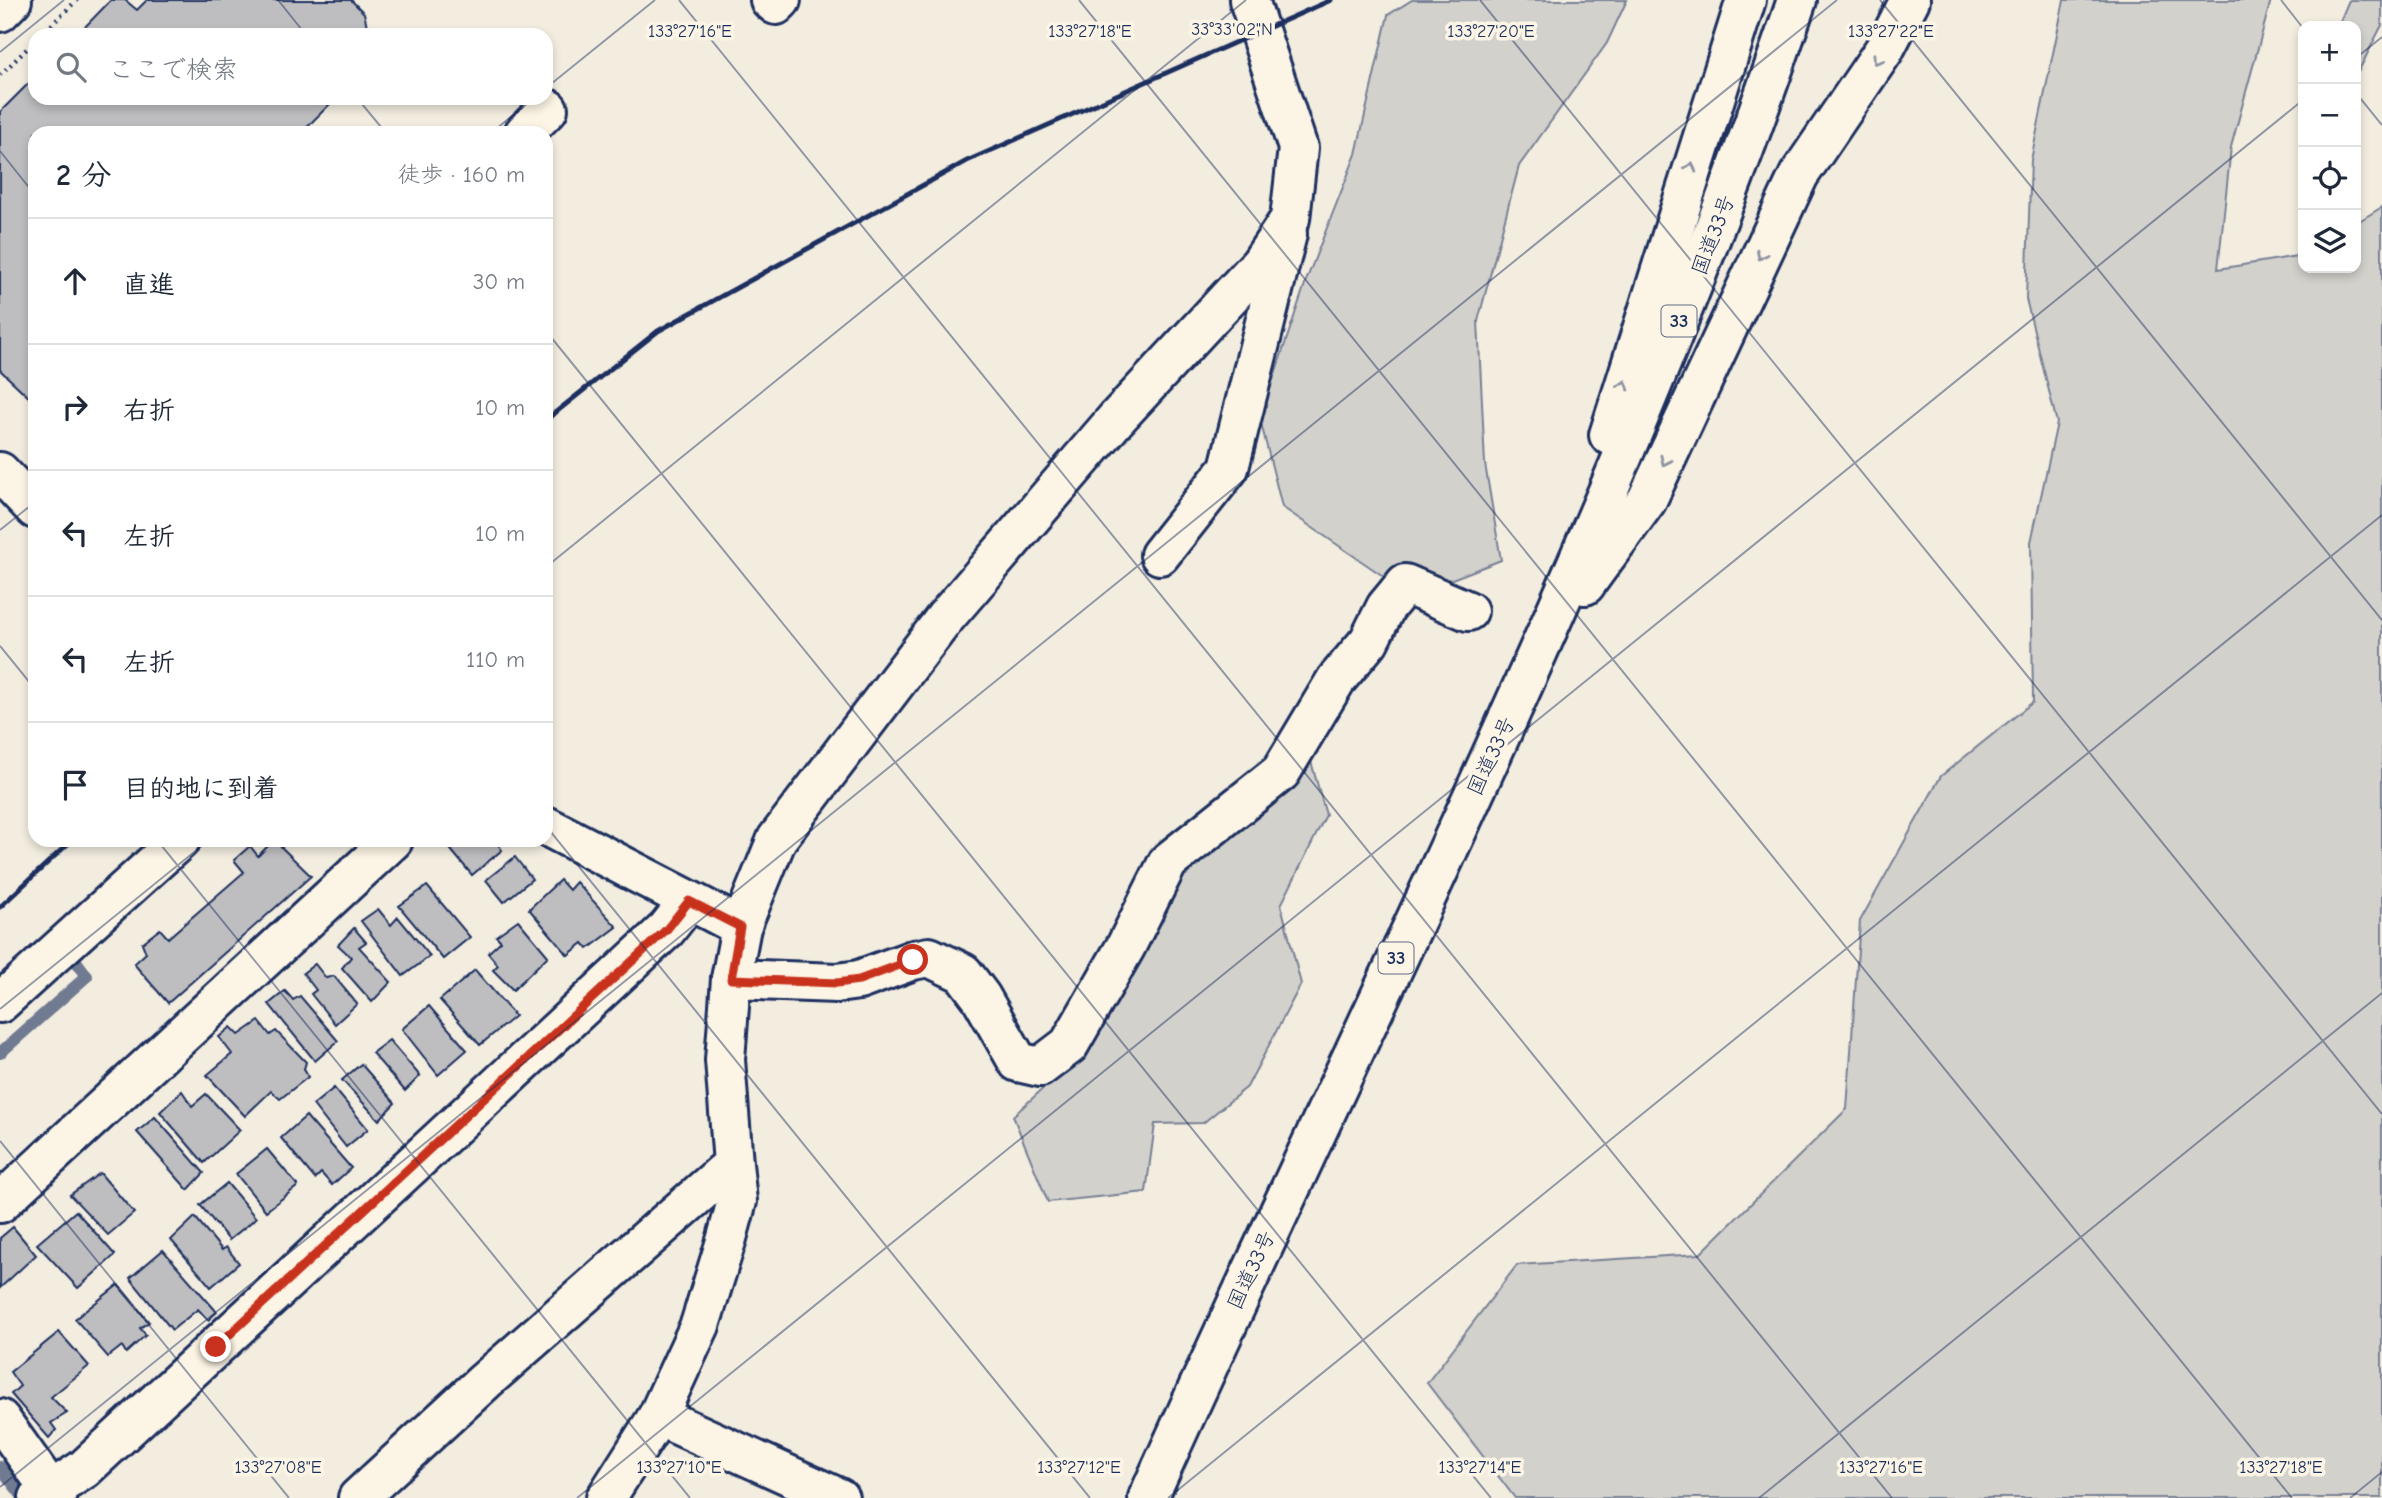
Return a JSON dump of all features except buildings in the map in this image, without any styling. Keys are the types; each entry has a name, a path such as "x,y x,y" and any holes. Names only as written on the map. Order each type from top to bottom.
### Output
{"main road":[{"path":"0,12 12,0"},
{"path":"770,0 776,5 781,0"},
{"path":"1160,555 1229,468 1290,219 1298,148 1257,33 1249,0"},
{"path":"1546,637 1701,136 1746,0"},
{"name":"国道33号","path":"1148,1498 1546,637 1713,237 1797,0"},
{"path":"1546,637 1647,500 1799,175 1884,50 1910,0"},
{"path":"606,1498 658,1416 700,1325 737,1201 724,1060 731,979 740,927 777,839 945,618 1116,419 1260,264 1290,219"},
{"path":"0,472 28,502"},
{"path":"731,979 837,983 859,980 913,960 929,957 963,973 981,997 1018,1062 1040,1067 1069,1045 1126,946 1168,862 1281,772 1336,680 1369,641 1386,607 1405,584 1468,611"},
{"path":"553,830 740,927"},
{"path":"0,1003 172,847"},
{"path":"0,1203 385,847"},
{"path":"0,1419 49,1495 84,1469 667,929 689,901"},
{"path":"358,1498 485,1381 733,1164"},
{"path":"658,1416 839,1498"}],"path":[{"path":"48,28 77,0"},
{"path":"0,75 28,48"}],"shaded area":[{"path":"1412,0 1627,0 1607,43 1519,166 1478,321 1485,464 1501,560 1411,595 1282,507 1260,419 1306,281 1356,154 1388,15"},
{"path":"2064,0 2271,0 2231,147 2218,269 2298,256 2298,273 2361,273 2361,220 2382,207 2382,1498 1515,1498 1427,1383 1517,1265 1700,1254 1847,1109 1860,921 1941,776 2033,702 2031,542 2057,423 2026,299 2031,160"},
{"path":"2349,0 2382,0 2382,25 2361,66 2361,21 2340,21"},
{"path":"1305,740 1326,815 1281,905 1301,984 1247,1087 1203,1123 1155,1124 1146,1192 1048,1202 1013,1116 1094,1042 1177,863"}],"waterway":[{"path":"0,1053 87,976 76,961"},
{"path":"0,1467 24,1498"}],"railway":[{"path":"553,414 658,331 967,161 1331,0"},
{"path":"0,907 64,847"}],"route":[{"path":"216,1347 667,929 689,901 740,927 731,979 837,983 859,980 913,960"}]}
